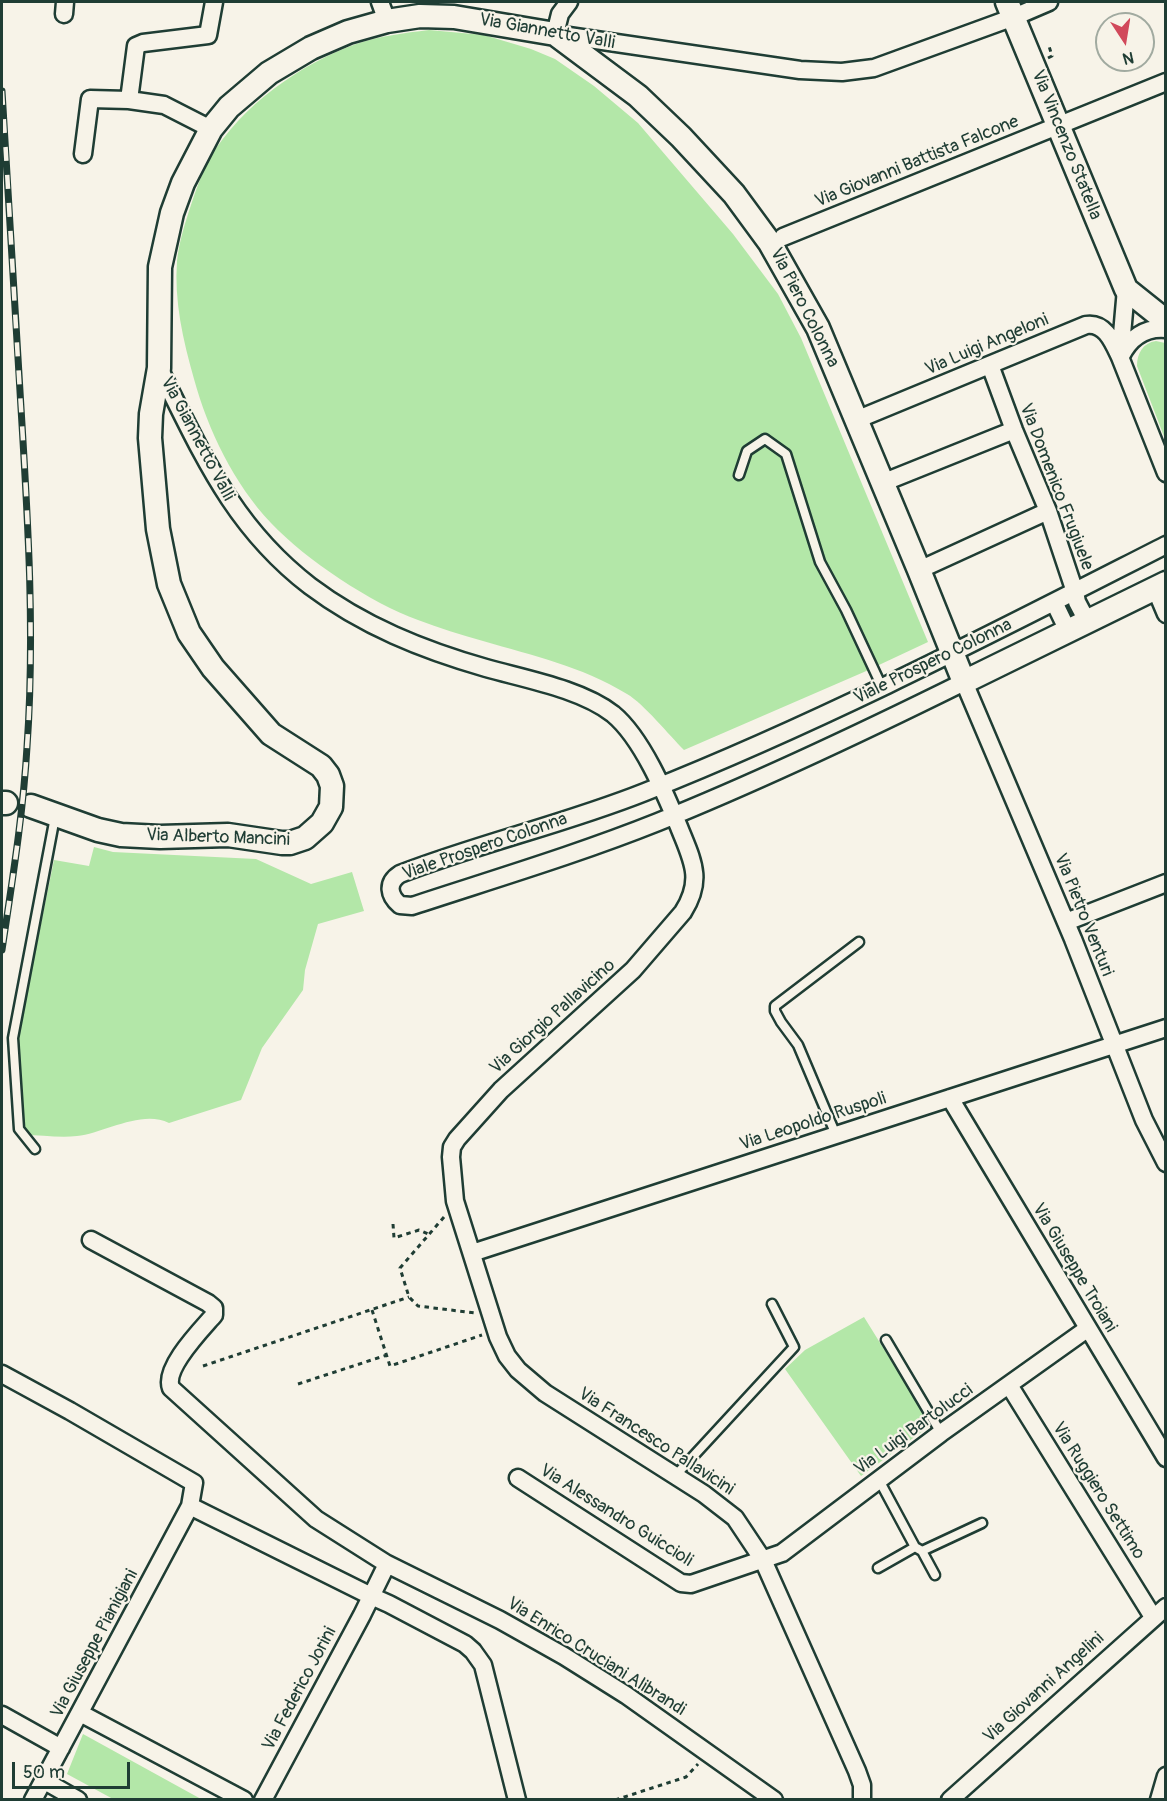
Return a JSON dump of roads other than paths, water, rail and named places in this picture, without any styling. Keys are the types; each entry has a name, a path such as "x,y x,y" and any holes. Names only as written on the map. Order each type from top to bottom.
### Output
{"street":[{"path":"129,100 136,46 143,42 208,35 214,2"},
{"path":"555,34 560,14 569,2"},
{"name":"Via Giannetto Valli","path":"674,815 641,748 614,715 597,703 568,692 449,657 394,636 337,605 290,569 257,537 223,491 204,459 159,368 159,285 165,240 177,197 190,168 211,129 229,107 269,73 311,48 348,32 383,11 420,16 454,17 800,70 842,72 874,68 1010,9 1048,2"},
{"name":"Via Vincenzo Statella","path":"1010,9 1126,289"},
{"name":"Via Piero Colonna","path":"555,34 638,96 709,166 751,216 770,243 809,311 833,362 964,682"},
{"name":"Via Giovanni Battista Falcone","path":"783,237 1166,82"},
{"path":"83,154 90,99 129,100 164,105 211,129"},
{"path":"1126,289 1166,321"},
{"path":"1126,289 1120,357 1166,473"},
{"name":"Via Luigi Angeloni","path":"856,420 1090,324 1105,332 1120,357"},
{"path":"1120,357 1129,342 1142,333 1166,328"},
{"name":"Via Domenico Frugiuele","path":"990,365 1048,511 1076,591 1077,626"},
{"name":"Via Alberto Mancini","path":"31,806 98,830 121,835 238,836 282,843 298,841 312,834 322,823 331,807 332,786 325,771 314,761 278,740 264,728 200,651 184,624 174,598 159,542 150,438 151,414 159,368"},
{"path":"882,483 1014,430"},
{"path":"920,570 1048,511"},
{"name":"Viale Prospero Colonna","path":"1160,585 819,753 674,815 544,863 412,906 400,905 392,897 390,888 392,882 400,874 660,786 804,724 882,687 1166,545"},
{"path":"1160,585 1166,614"},
{"path":"1054,602 1077,626"},
{"name":"Via Pietro Venturi","path":"964,682 1066,922 1144,1120 1166,1163"},
{"name":"Via Giorgio Pallavicino","path":"472,1253 455,1201 452,1147 501,1090 633,970 683,912 693,892 694,868 674,815"},
{"path":"1066,922 1166,883"},
{"name":"Via Leopoldo Ruspoli","path":"472,1253 1166,1028"},
{"name":"Via Giuseppe Troiani","path":"950,1098 1166,1458"},
{"name":"Via Enrico Cruciani Alibrandi","path":"91,1240 214,1308 214,1315 188,1344 170,1377 171,1388 316,1519 387,1564 500,1620 564,1656 626,1695 774,1800"},
{"name":"Via Francesco Pallavicini","path":"472,1253 486,1321 507,1356 532,1382 556,1400 704,1494 735,1518 763,1560 857,1771 862,1785 862,1800"},
{"name":"Via Luigi Bartolucci","path":"763,1560 782,1553 941,1433 1087,1329"},
{"path":"2,1374 194,1483 190,1506 465,1644 483,1665 517,1800"},
{"name":"Via Ruggiero Settimo","path":"1009,1386 1159,1612"},
{"name":"Via Alessandro Guiccioli","path":"518,1478 681,1583 691,1584 702,1581 763,1560"},
{"name":"Via Giuseppe Pianigiani","path":"33,1800 190,1506"},
{"path":"371,1596 387,1564"},
{"name":"Via Federico Jorini","path":"263,1800 371,1596"},
{"name":"Via Giovanni Angelini","path":"950,1800 1159,1612"},
{"path":"80,1713 244,1800"},
{"path":"2,1715 61,1748"},
{"path":"1159,1800 1166,1776"},
{"path":"43,1780 78,1800"}],"lane":[{"path":"739,475 747,451 765,439 786,454 820,562 846,610 882,687"},
{"path":"35,1149 19,1129 13,1038 56,815"},
{"path":"836,1135 798,1045 774,1009 859,942"},
{"path":"675,1476 794,1347 772,1305"},
{"path":"886,1340 941,1433"},
{"path":"879,1480 935,1575"},
{"path":"878,1568 982,1522"}],"railway":[{"path":"2,91 30,578 29,705 25,772 17,848 2,950"}]}
